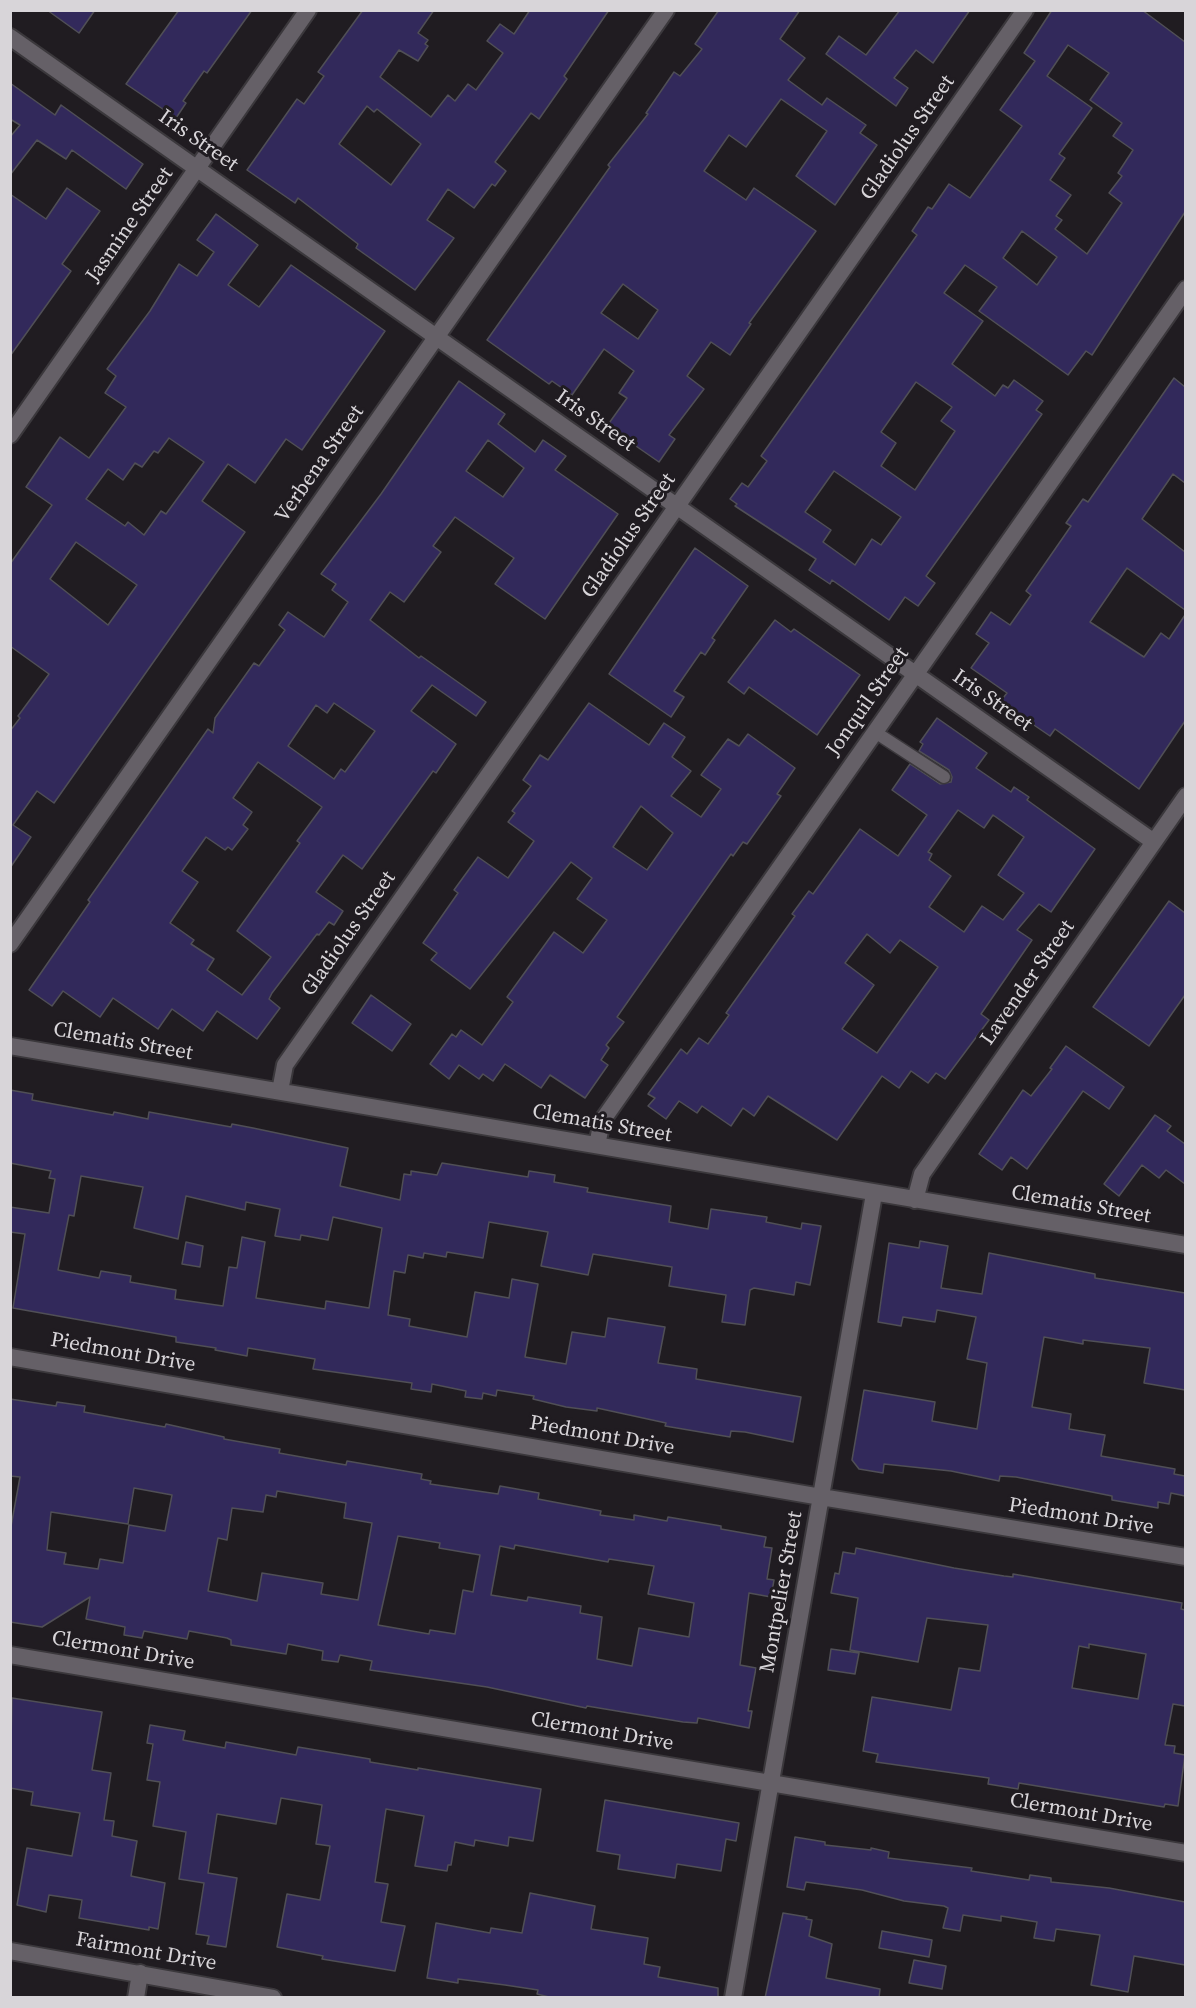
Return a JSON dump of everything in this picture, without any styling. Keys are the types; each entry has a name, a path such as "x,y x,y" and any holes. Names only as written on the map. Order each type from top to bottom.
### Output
{"street":[{"name":"Jasmine Street","path":"10,435 308,10"},
{"name":"Verbena Street","path":"10,944 666,10"},
{"name":"Gladiolus Street","path":"280,1091 285,1065 1025,10"},
{"name":"Iris Street","path":"10,36 1154,842"},
{"name":"Jonquil Street","path":"597,1145 602,1121 1185,289"},
{"name":"Lavender Street","path":"915,1200 922,1174 1185,796"},
{"name":"Clematis Street","path":"10,1046 1185,1245"},
{"name":"Montpelier Street","path":"733,1998 874,1194"},
{"name":"Piedmont Drive","path":"10,1357 821,1497 1185,1557"},
{"name":"Clermont Drive","path":"10,1655 1185,1853"},
{"name":"Fairmont Drive","path":"10,1951 273,1998"},
{"path":"136,1998 140,1973"}],"lane":[{"path":"875,732 944,777"}],"building":[{"path":"47,10 95,10 79,33"},
{"path":"179,10 252,10 207,73 204,71 183,101 186,103 176,118 126,84"},
{"path":"363,10 434,10 418,33 428,40 425,44 428,46 418,61 399,50 380,77 431,117 448,95 455,101 468,84 476,90 503,53 487,41 500,24 514,34 530,10 609,10 564,76 567,79 539,119 531,113 495,162 506,171 495,186 492,184 474,208 448,189 427,220 454,238 415,290 356,248 358,244 298,198 295,203 247,170 297,99 304,104 324,76 318,72","holes":["367,106 374,112 377,109 421,144 391,185 339,144"]},
{"path":"719,10 800,10 780,39 805,58 788,80 822,105 827,98 866,125 860,133 877,145 835,205 796,176 827,131 781,99 746,147 729,135 704,171 746,200 754,188 816,231 749,323 751,324 730,355 711,342 687,376 704,389 669,435 675,439 659,462 607,426 627,398 619,393 634,371 604,349 572,395 552,381 549,384 487,340 610,167 608,165 648,114 646,113 674,72 680,76 702,49 695,44","holes":["623,284 658,310 638,339 601,313"]},
{"path":"900,10 970,10 933,63 916,50 894,78 908,88 896,106 826,54 839,36 866,55"},
{"path":"1052,10 1142,10 1185,42 1185,212 1092,355 1086,351 1068,375 979,311 997,287 965,265 944,293 983,321 952,364 995,396 1003,385 1008,388 1014,380 1043,401 1036,410 1042,414 926,576 935,583 918,606 905,597 889,620 832,580 830,584 809,570 816,559 735,506 737,504 730,499 742,483 748,487 767,461 761,456 917,235 912,231 928,207 932,209 949,184 970,198 1022,126 1000,110 1035,61 1024,53","holes":["1068,45 1109,73 1090,100 1122,123 1113,136 1133,150 1118,173 1122,176 1109,193 1122,203 1087,254 1055,229 1062,220 1056,216 1071,195 1050,180 1065,158 1059,154 1092,108 1047,76","1022,231 1057,257 1037,285 1003,258","916,382 952,407 941,421 955,431 915,490 881,466 896,443 881,432","834,471 901,517 881,545 872,539 855,565 823,542 831,530 805,512"]},
{"path":"10,83 55,115 61,105 143,164 126,189 72,150 66,159 37,140 10,175 10,137 20,125 10,119"},
{"path":"67,188 100,211 62,264 71,271 10,356 10,194 46,219"},
{"path":"216,214 258,245 228,285 259,307 291,265 385,331 302,450 286,439 255,483 228,464 202,501 245,532 54,803 37,791 13,825 31,837 10,868 10,731 20,718 18,716 49,674 10,646 10,564 52,505 26,487 60,437 89,458 126,407 105,393 116,376 107,369 150,311 179,264 197,276 214,252 197,240","holes":["169,438 204,462 166,514 161,511 144,535 128,522 125,526 86,499 108,469 123,480 135,463 142,467 154,451 158,453","76,542 137,585 108,625 50,579"]},
{"path":"1174,378 1185,387 1185,483 1173,474 1142,519 1185,552 1185,610 1127,568 1090,622 1144,657 1161,633 1169,639 1185,615 1185,721 1139,789 1055,729 1050,736 1000,702 1007,693 971,668 989,643 976,634 991,612 1010,625 1031,595 1026,591 1071,526 1066,523 1083,499 1088,502"},
{"path":"459,381 505,414 498,424 535,452 543,440 566,456 555,470 618,514 545,619 495,584 514,558 455,517 433,546 441,552 404,602 390,592 370,620 419,658 421,656 486,702 476,716 432,685 411,711 456,744 436,773 433,771 362,869 343,855 316,892 343,911 334,925 329,922 319,935 317,934 272,993 269,999 280,1008 257,1039 217,1011 203,1031 172,1009 158,1029 113,998 100,1017 63,991 52,1006 29,990 90,902 88,900 208,729 213,733 215,718 254,663 259,666 285,630 279,625 288,612 324,637 348,602 332,590 336,584 321,574 381,494","holes":["488,440 524,468 503,497 466,471","334,703 375,731 345,772 341,769 334,779 288,746 316,705 327,713","258,762 322,807 297,841 300,843 237,931 271,957 242,995 207,970 214,959 191,944 194,940 170,923 198,882 182,871 206,837 225,850 228,847 232,850 248,829 243,825 252,812 233,798"]},
{"path":"695,548 748,586 712,638 715,640 705,655 701,652 674,691 684,697 671,717 609,674"},
{"path":"775,620 791,632 794,629 860,675 817,735 749,687 744,694 728,682"},
{"path":"589,703 649,745 664,723 685,737 672,757 691,771 671,796 701,817 721,789 701,775 728,739 739,746 748,734 795,768 777,794 781,796 747,844 743,842 733,856 731,854 617,1017 624,1022 606,1045 609,1048 601,1060 608,1065 585,1098 550,1075 541,1088 505,1064 493,1081 483,1074 479,1079 459,1065 449,1079 430,1064 452,1034 456,1037 461,1030 482,1045 513,1002 507,997 554,932 583,953 607,920 577,899 592,878 571,862 470,989 431,960 437,953 423,943 458,893 454,890 478,857 508,878 534,841 508,822 515,813 512,811 531,786 523,780 540,755 548,760","holes":["641,806 673,833 647,870 613,847"]},
{"path":"937,718 987,753 976,768 1011,792 1014,787 1029,797 1027,800 1095,849 1051,912 1039,904 1017,930 1032,940 981,1014 989,1020 945,1079 936,1073 928,1083 911,1071 899,1088 882,1076 837,1140 768,1096 754,1116 743,1108 731,1126 702,1106 697,1113 679,1101 666,1119 648,1106 655,1098 648,1094 681,1049 687,1054 699,1038 708,1044 729,1015 726,1013 795,916 792,914 809,891 813,894 860,829 898,856 927,815 892,790 910,764 940,784 951,782 952,777 949,770 919,751 923,744 920,742","holes":["958,810 984,828 993,815 1024,837 998,875 1024,893 1003,920 982,906 964,932 929,907 951,876 929,860 932,854 928,852","867,934 890,953 900,940 938,967 877,1053 842,1029 874,985 845,963"]},
{"path":"1169,901 1185,913 1185,995 1149,1046 1093,1007"},
{"path":"371,995 411,1024 392,1051 352,1023"},
{"path":"1066,1046 1124,1087 1109,1109 1083,1091 1027,1169 1011,1157 1002,1170 979,1154 1023,1090 1031,1096"},
{"path":"10,1090 33,1094 32,1100 113,1115 114,1112 148,1119 149,1112 231,1127 232,1124 348,1148 340,1186 400,1200 404,1174 411,1175 411,1171 437,1175 442,1163 528,1177 529,1171 555,1175 554,1182 588,1188 587,1192 671,1206 669,1222 708,1229 711,1209 767,1217 766,1222 801,1229 802,1223 821,1226 810,1285 796,1282 794,1295 754,1288 750,1290 745,1325 722,1322 726,1295 669,1286 672,1267 593,1254 588,1275 541,1266 548,1232 489,1222 483,1258 447,1252 446,1257 424,1253 423,1258 408,1255 405,1273 394,1271 388,1315 410,1319 409,1326 467,1337 475,1292 509,1298 512,1279 538,1284 525,1357 566,1364 572,1332 605,1337 608,1318 665,1327 658,1363 697,1369 696,1379 801,1397 793,1442 745,1432 731,1431 730,1437 665,1426 666,1423 597,1408 597,1411 566,1407 533,1399 534,1396 497,1390 496,1396 483,1393 482,1399 465,1397 466,1391 432,1384 431,1392 411,1389 412,1383 313,1369 315,1359 248,1348 247,1356 215,1350 216,1348 176,1342 176,1337 13,1308 25,1234 10,1232 10,1207 49,1213 55,1179 49,1178 51,1171 10,1163","holes":["81,1176 143,1187 134,1228 178,1239 186,1196 245,1210 246,1202 280,1209 275,1236 300,1240 301,1235 328,1240 333,1217 382,1228 369,1308 326,1301 325,1309 256,1298 265,1242 242,1237 237,1268 229,1267 223,1306 175,1299 176,1290 130,1282 131,1276 101,1271 99,1278 58,1270 69,1215 74,1216"]},
{"path":"1155,1115 1171,1126 1167,1131 1185,1144 1185,1184 1166,1170 1159,1178 1142,1165 1119,1196 1104,1184"},
{"path":"920,1241 948,1246 941,1288 982,1294 989,1253 1095,1274 1095,1278 1185,1293 1185,1390 1144,1383 1150,1348 1083,1340 1083,1344 1044,1337 1032,1407 1071,1414 1069,1429 1105,1435 1101,1456 1175,1469 1174,1474 1185,1476 1185,1496 1171,1493 1169,1504 1158,1502 1158,1508 1112,1500 1112,1496 1016,1477 1000,1476 999,1481 951,1471 884,1464 883,1473 859,1469 852,1460 864,1390 935,1402 932,1421 977,1429 987,1363 967,1359 976,1317 937,1310 935,1322 903,1317 901,1326 878,1322 889,1243 919,1248"},
{"path":"186,1242 203,1246 200,1267 182,1264"},
{"path":"10,1399 56,1406 57,1402 85,1406 84,1412 165,1427 166,1424 224,1437 224,1439 280,1449 279,1453 346,1465 347,1461 422,1474 421,1479 431,1481 430,1484 498,1494 500,1486 539,1493 538,1499 601,1511 600,1515 634,1520 634,1515 667,1521 668,1517 766,1537 764,1547 772,1548 767,1579 774,1580 771,1597 749,1593 740,1665 756,1668 748,1711 752,1711 749,1728 698,1718 697,1723 683,1722 587,1706 586,1708 487,1687 370,1670 372,1661 340,1655 338,1662 322,1660 323,1651 288,1644 286,1654 231,1645 231,1640 227,1638 189,1631 187,1639 144,1631 142,1638 124,1635 125,1627 86,1619 90,1597 42,1627 10,1622 10,1532 20,1477 10,1476","holes":["134,1488 172,1495 165,1531 129,1525 123,1563 100,1559 98,1569 64,1564 66,1553 47,1550 51,1512 128,1524","277,1491 346,1503 344,1518 372,1523 358,1600 321,1594 323,1583 262,1573 257,1601 208,1591 218,1538 227,1540 232,1508 263,1512 266,1495 276,1497","398,1536 440,1543 439,1548 480,1555 473,1592 463,1590 455,1634 430,1630 429,1634 378,1625","515,1545 608,1562 609,1559 654,1566 648,1594 694,1603 689,1637 639,1628 632,1666 597,1659 602,1617 580,1613 581,1606 528,1597 527,1601 491,1595 500,1546 514,1549"]},
{"path":"856,1548 954,1568 1013,1577 1013,1574 1182,1603 1181,1609 1185,1610 1185,1706 1173,1704 1165,1745 1175,1746 1174,1753 1185,1755 1178,1806 1165,1804 1164,1807 1019,1783 1018,1789 988,1784 989,1778 876,1762 878,1754 863,1751 872,1697 951,1710 959,1668 980,1671 988,1625 927,1618 918,1662 850,1650 858,1598 831,1593 835,1573 839,1574 843,1552 855,1554","holes":["1089,1644 1146,1654 1138,1699 1072,1688 1079,1646 1089,1648"]},
{"path":"831,1649 859,1653 855,1674 828,1670"},
{"path":"12,1698 102,1712 92,1770 111,1773 104,1820 114,1821 112,1836 137,1841 131,1876 165,1883 158,1929 149,1927 149,1930 79,1918 82,1900 49,1895 46,1912 17,1905 27,1848 72,1856 80,1813 31,1805 33,1792 10,1788"},
{"path":"150,1725 185,1731 183,1740 225,1748 226,1742 296,1755 298,1747 370,1759 370,1762 541,1789 533,1841 509,1837 508,1846 475,1840 474,1846 455,1842 451,1865 448,1865 447,1871 415,1866 424,1816 386,1809 375,1882 388,1884 381,1922 405,1926 395,1971 322,1959 323,1956 277,1947 287,1894 320,1900 330,1846 316,1844 322,1805 281,1798 276,1824 217,1814 208,1873 237,1878 226,1947 207,1944 209,1936 196,1934 204,1883 179,1879 186,1832 153,1826 160,1782 147,1780 153,1744 147,1743"},
{"path":"605,1800 739,1823 736,1841 726,1839 721,1871 677,1864 675,1878 618,1869 620,1855 597,1851"},
{"path":"795,1837 825,1842 825,1845 871,1850 871,1848 889,1852 888,1858 972,1868 971,1871 1029,1880 1030,1875 1051,1878 1051,1882 1109,1888 1185,1902 1185,1965 1134,1956 1128,1992 1091,1985 1100,1935 1056,1929 1054,1941 1034,1938 1037,1922 1001,1916 1001,1921 963,1915 960,1931 943,1928 948,1908 944,1906 904,1901 862,1890 806,1882 804,1890 787,1887"},
{"path":"530,1893 595,1906 591,1929 648,1938 644,1964 660,1967 658,1977 718,1988 718,1998 553,1998 537,1994 538,1990 458,1979 458,1983 427,1978 436,1923 490,1933 491,1928 522,1933"},
{"path":"783,1913 812,1920 809,1936 832,1944 826,1978 880,1989 879,1998 765,1998"},
{"path":"882,1931 932,1940 929,1957 879,1948"},
{"path":"914,1960 946,1966 942,1989 909,1983"}]}
